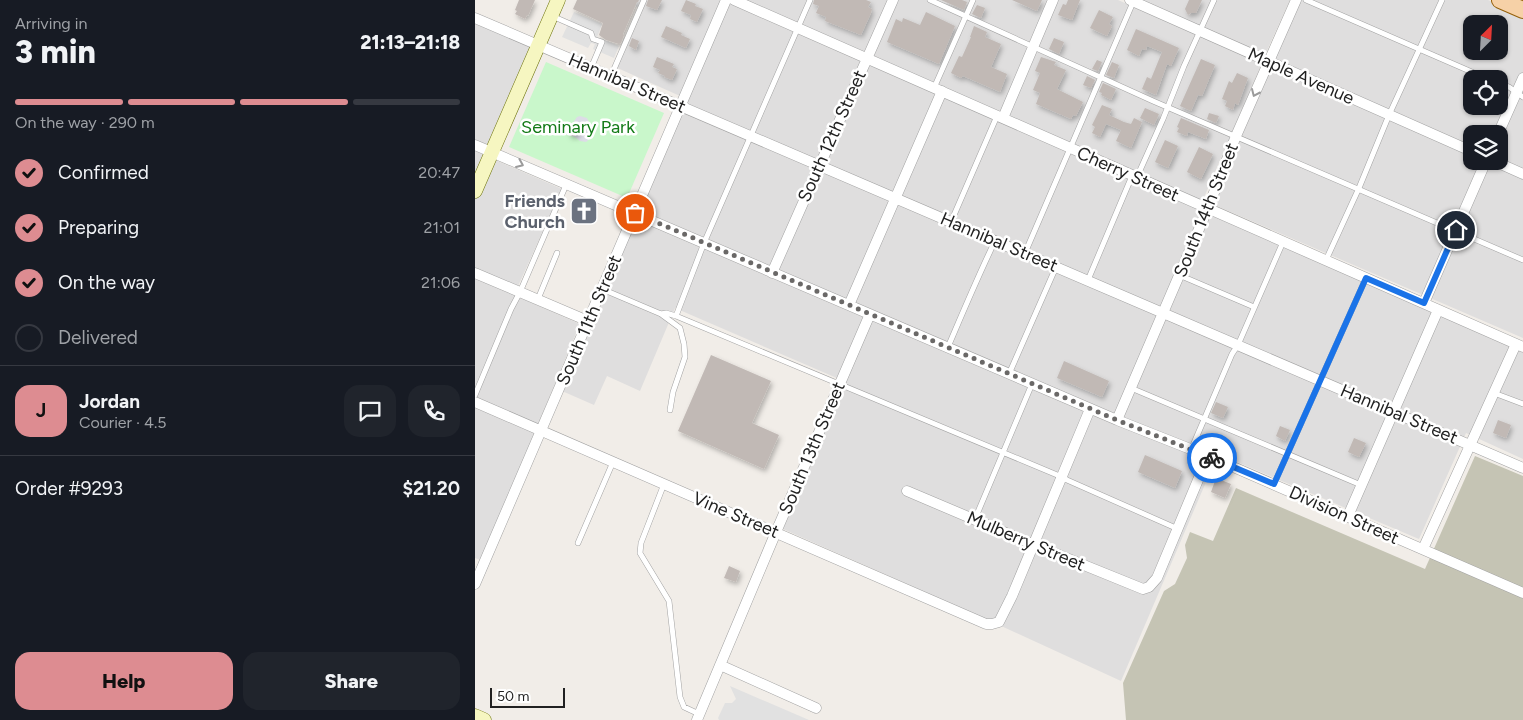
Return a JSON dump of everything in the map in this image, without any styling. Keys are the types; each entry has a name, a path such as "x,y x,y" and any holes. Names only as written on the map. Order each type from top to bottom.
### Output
{"main road":[{"path":"475,192 558,0"},
{"path":"1501,0 1523,10"},
{"path":"475,716 484,720"}],"street":[{"name":"South 11th Street","path":"475,584 479,564 541,431 726,0"},
{"name":"Cherry Street","path":"734,0 1520,345"},
{"name":"South 12th Street","path":"772,273 893,0"},
{"path":"1000,117 1053,0"},
{"name":"South 14th Street","path":"1117,420 1208,208 1236,136 1296,0"},
{"name":"Maple Avenue","path":"1133,1 1463,147"},
{"name":"Hannibal Street","path":"475,18 1523,468"},
{"path":"1503,125 1520,95 1523,78"},
{"path":"849,305 896,198 938,90"},
{"name":"Division Street","path":"475,145 1090,409 1274,484 1523,593"},
{"path":"1508,167 1523,174"},
{"path":"1424,303 1482,170"},
{"path":"475,273 587,321"},
{"path":"1348,516 1438,310"},
{"name":"South 13th Street","path":"698,717 870,314"},
{"path":"1423,549 1494,392 1520,345"},
{"name":"Vine Street","path":"475,402 986,624 997,624 1001,619 1032,544"},
{"path":"1032,544 1090,409"},
{"path":"1178,529 1208,456"},
{"name":"Mulberry Street","path":"907,491 1138,588 1146,588 1157,578 1178,529"},
{"path":"720,665 816,708"}],"lane":[{"path":"611,76 644,0"},
{"path":"676,316 744,150 810,0"},
{"path":"930,0 1168,107 1523,260"},
{"path":"938,90 965,16 973,0"},
{"path":"1088,280 1168,107 1183,66 1213,0"},
{"path":"1306,0 1467,70"},
{"path":"1326,260 1359,188 1389,115 1442,0"},
{"path":"1025,253 1133,1"},
{"path":"551,16 591,33 593,38 602,42 591,68"},
{"path":"1508,87 1520,95"},
{"path":"951,222 1000,117"},
{"path":"475,395 566,184"},
{"path":"948,347 968,299 996,241"},
{"path":"1191,450 1283,241"},
{"path":"538,300 557,253"},
{"path":"1009,374 1056,266"},
{"path":"1179,275 1255,307"},
{"path":"1274,484 1366,278"},
{"path":"602,289 661,314 680,328 685,357 673,392 670,410"},
{"path":"661,314 667,312 1062,476 1067,480 1178,529"},
{"path":"975,519 1032,384"},
{"path":"1131,388 1361,485"},
{"path":"1494,392 1523,404"},
{"path":"578,543 613,462"},
{"path":"664,484 641,543 640,553 669,601 680,697 684,707 698,717"}],"shaded area":[{"path":"622,0 725,0 1523,345 1523,459 1466,433 1419,539 1218,454 1121,681 783,529 846,382 675,308 640,391 607,376 594,405 562,391 680,96 613,66 639,8"},
{"path":"746,0 1118,0 1262,63 1202,202"},
{"path":"1137,0 1290,0 1264,57"},
{"path":"1301,0 1488,0 1523,15 1523,338 1212,204"},
{"path":"574,12 602,24 597,37 619,46 614,58 593,49 595,44 591,43 588,48 562,37"},
{"path":"475,23 532,47 486,156 562,189 514,295 580,324 481,560 475,558"},
{"path":"580,116 587,118 592,128 591,138 586,142 569,135 567,129"},
{"path":"1475,456 1523,476 1523,720 1126,720 1123,683 1164,591 1175,584 1187,558 1185,545 1190,532 1213,541 1236,488 1425,569"},
{"path":"730,686 809,720 719,720 718,718 725,703 732,703 736,699"}],"green space":[{"name":"Seminary Park","path":"546,62 664,113 627,198 509,147"}],"building":[{"path":"519,0 535,0 525,19 515,14"},
{"path":"577,0 639,0 619,44 606,40 599,35 603,23 573,9"},
{"path":"648,0 662,0 657,10 646,6"},
{"path":"686,0 703,9 697,22 690,19 691,15 681,11"},
{"path":"814,0 866,0 871,2 868,7 872,9 861,35 825,21 826,17 816,13 819,6 813,4"},
{"path":"941,0 962,0 967,2 964,10"},
{"path":"1012,0 1042,0 1037,11"},
{"path":"1068,0 1080,0 1072,20 1058,15 1063,4 1066,5"},
{"path":"1189,0 1202,0 1196,13 1188,15 1185,9"},
{"path":"977,5 985,8 981,18 972,14"},
{"path":"1099,10 1113,17 1109,24 1112,26 1107,36 1090,28"},
{"path":"926,12 955,26 939,64 887,42 896,19 902,22 903,18 920,25"},
{"path":"666,26 690,39 686,48 661,37"},
{"path":"974,26 987,32 985,37 1001,44 991,67 1007,74 1000,92 963,76 961,78 951,73 959,56 962,57"},
{"path":"1136,29 1179,48 1171,66 1167,64 1156,95 1142,89 1147,77 1151,79 1162,52 1147,46 1146,50 1142,49 1139,56 1127,50"},
{"path":"632,38 639,41 636,50 629,46"},
{"path":"1054,38 1064,42 1059,54 1049,49"},
{"path":"657,57 674,64 672,67 677,69 672,80 658,73 660,70 653,67"},
{"path":"1041,57 1056,62 1054,65 1066,70 1057,89 1083,102 1076,116 1073,115 1071,119 1036,104 1040,93 1033,90 1040,73 1035,71"},
{"path":"1201,59 1215,65 1202,96 1198,95 1191,111 1180,106"},
{"path":"1097,60 1102,62 1098,71 1092,69"},
{"path":"1112,62 1119,65 1114,78 1106,75"},
{"path":"1237,73 1248,78 1238,105 1235,103 1233,110 1225,106 1227,101 1222,99 1229,81 1232,83"},
{"path":"1087,76 1095,80 1091,88 1083,85"},
{"path":"1103,83 1116,89 1111,100 1099,92"},
{"path":"1102,105 1112,109 1109,115 1124,122 1131,124 1134,118 1142,122 1131,148 1116,141 1121,130 1106,124 1100,137 1092,133 1095,127 1092,125"},
{"path":"1145,108 1159,114 1154,125 1140,118"},
{"path":"1209,113 1219,116 1216,123 1207,119"},
{"path":"1181,118 1209,130 1206,139 1188,132 1187,136 1177,132"},
{"path":"572,125 577,126 579,132 575,136 569,135 568,129"},
{"path":"1165,140 1178,146 1168,168 1155,162"},
{"path":"1199,147 1213,154 1201,179 1187,172"},
{"path":"711,355 771,381 752,423 779,435 764,469 678,431"},
{"path":"1064,361 1109,381 1102,397 1057,378"},
{"path":"1216,402 1228,407 1223,418 1211,413"},
{"path":"1498,420 1511,425 1506,438 1493,433"},
{"path":"1280,426 1290,430 1285,441 1276,436"},
{"path":"1354,438 1366,443 1359,457 1348,452"},
{"path":"1145,455 1182,471 1175,488 1138,472"},
{"path":"1216,478 1231,484 1225,498 1211,492"},
{"path":"729,566 740,571 736,582 724,578"}],"way so far":[{"path":"635,213 1117,420 1212,458"}],"place":[{"name":"Friends Church","path":"584,211"}],"route":[{"path":"1212,458 1274,484 1366,278 1424,303 1456,230"}]}
